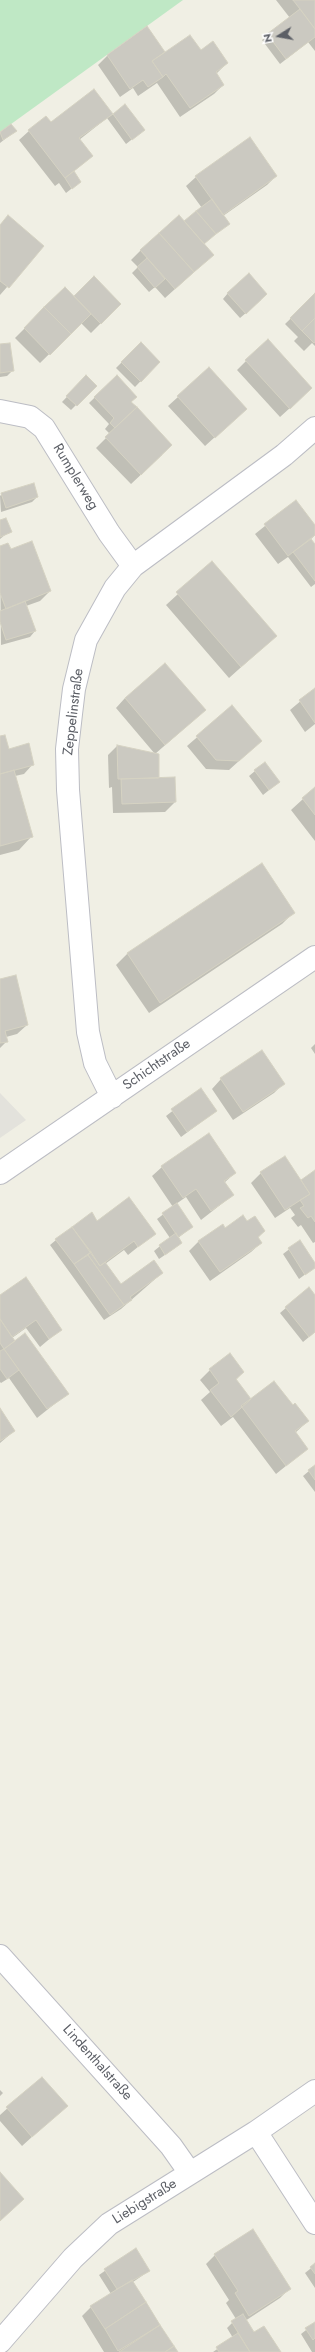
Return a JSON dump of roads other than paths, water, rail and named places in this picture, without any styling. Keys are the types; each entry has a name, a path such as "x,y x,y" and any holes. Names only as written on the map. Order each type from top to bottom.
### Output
{"street":[{"name":"Rumplerweg","path":"0,411 30,418 44,428 109,533 133,566"},
{"name":"Zeppelinstraße","path":"112,1097 95,1063 88,1032 68,790 67,749 74,689 86,640 115,588 133,566 284,454 315,428"},
{"name":"Schichtstraße","path":"0,1174 315,957"},
{"name":"Lindenthalstraße","path":"0,1956 171,2146 190,2173"},
{"name":"Liebigstraße","path":"0,2342 73,2258 109,2224 256,2132 315,2091"},
{"path":"256,2132 315,2223"}]}
